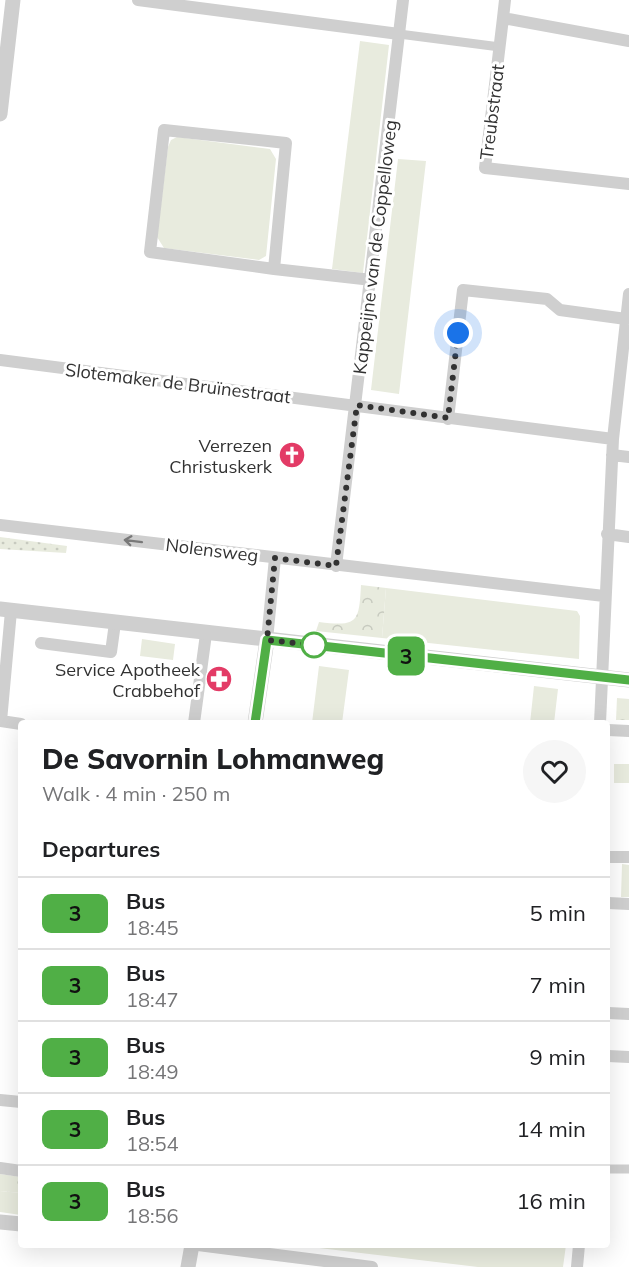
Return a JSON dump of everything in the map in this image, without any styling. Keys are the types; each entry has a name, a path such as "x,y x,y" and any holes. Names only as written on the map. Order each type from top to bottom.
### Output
{"street":[{"path":"0,114 13,0"},
{"path":"138,0 500,46"},
{"name":"Kappeijne van de Coppelloweg","path":"336,566 372,280 403,0"},
{"name":"Treubstraat","path":"505,0 485,168 629,184"},
{"path":"503,18 629,41"},
{"path":"274,269 286,143 164,129 150,252 274,269 372,280"},
{"path":"448,418 463,290 547,299 560,310 626,319"},
{"path":"600,720 604,596 613,439 624,378 629,294"},
{"name":"Slotemaker de Bruïnestraat","path":"0,360 613,439"},
{"path":"612,455 629,457"},
{"name":"Nolensweg","path":"0,525 604,596"},
{"path":"607,534 629,537"},
{"path":"255,720 267,640 275,558"},
{"path":"18,723 1,721 6,610 629,680"},
{"path":"41,643 111,652 115,623"},
{"path":"194,720 206,634"},
{"path":"610,730 629,731"},
{"path":"610,857 629,857"},
{"path":"610,903 629,904"},
{"path":"610,1013 629,1014"},
{"path":"610,1056 629,1057"},
{"path":"0,1100 18,1102"},
{"path":"0,1168 18,1171"},
{"path":"610,1168 629,1169"},
{"path":"0,1222 18,1224"},
{"path":"188,1267 191,1248"},
{"path":"222,1248 372,1267"},
{"path":"577,1267 579,1248"}],"green space":[{"path":"360,41 389,45 363,273 332,269"},
{"path":"177,137 270,149 276,159 266,256 259,260 164,248 157,237 168,147 171,140"},
{"path":"398,159 426,161 399,394 371,390"},
{"path":"0,537 67,546 66,553 0,549"},
{"path":"361,585 386,588 382,638 316,631 319,622 342,624 354,619 359,607"},
{"path":"386,588 577,611 580,616 579,659 382,638"},
{"path":"142,639 175,644 173,660 140,656"},
{"path":"319,666 349,670 342,720 312,720"},
{"path":"534,686 558,689 554,720 530,720"},
{"path":"617,698 629,699 629,720 616,720"},
{"path":"614,764 629,764 629,783 614,783"},
{"path":"622,864 629,865 629,897 621,897"},
{"path":"0,1174 18,1177 18,1193 0,1191"},
{"path":"0,1191 18,1193 18,1215 0,1212"},
{"path":"319,1248 566,1248 563,1267 478,1267"}],"bus line":[{"name":"3","path":"255,720 267,640 629,680"}],"place":[{"name":"Verrezen Christuskerk","path":"292,455"},
{"name":"Service Apotheek Crabbehof","path":"219,679"}],"route":[{"path":"314,645 267,640 275,558 336,566 357,405 448,418 458,333"}]}
